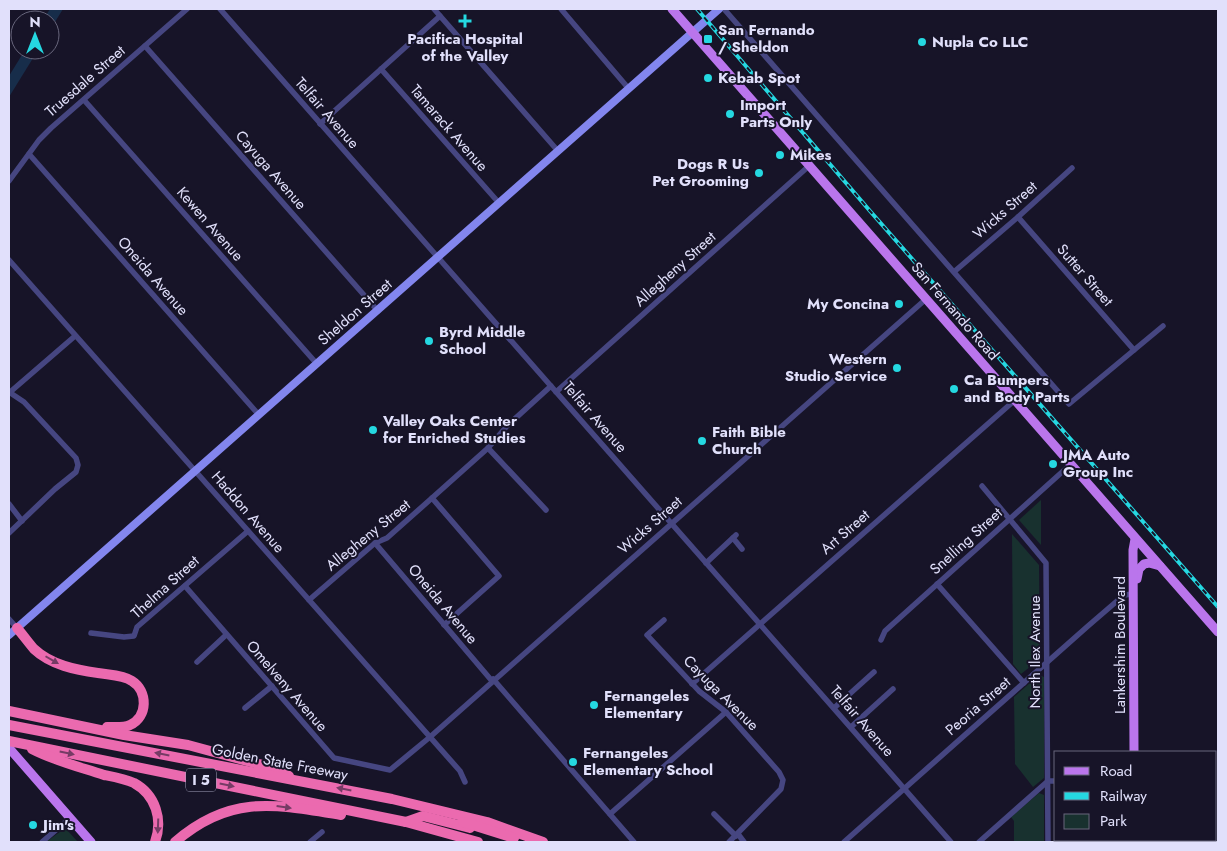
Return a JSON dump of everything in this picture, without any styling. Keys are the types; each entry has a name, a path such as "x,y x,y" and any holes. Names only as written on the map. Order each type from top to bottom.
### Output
{"highway":[{"path":"13,632 58,664 78,670 126,679 132,681 142,691 145,706 140,719 130,726 118,728 82,726"},
{"path":"9,711 124,735 188,745 277,769 295,780"},
{"name":"Golden State Freeway","path":"9,725 392,799 488,822 543,842"},
{"name":"I 5","path":"9,741 383,817 478,842"},
{"path":"20,743 51,759 134,783 152,800 158,812 159,830 156,842"},
{"path":"392,799 406,808 474,825 524,842"},
{"path":"175,842 189,830 210,817 229,810 251,806 274,806 367,820 383,817"},
{"path":"406,822 423,816 460,825 513,842"}],"main road":[{"name":"San Fernando Road","path":"672,9 1218,632"},
{"name":"Sheldon Street","path":"13,632 719,9"},
{"name":"Lankershim Boulevard","path":"1134,751 1133,550 1135,539"},
{"path":"1133,594 1139,569 1149,563 1160,566"},
{"path":"11,751 91,842"}],"street":[{"name":"Truesdale Street","path":"9,181 51,128 187,9"},
{"name":"Telfair Avenue","path":"220,9 951,842"},
{"path":"434,9 558,151"},
{"path":"561,9 629,88"},
{"name":"San Fernando Road","path":"724,9 955,271 1069,404 1134,350"},
{"path":"320,124 440,16"},
{"name":"Cayuga Avenue","path":"145,46 378,311"},
{"name":"Tamarack Avenue","path":"381,69 499,204"},
{"name":"Kewen Avenue","path":"84,100 317,364"},
{"name":"Oneida Avenue","path":"29,154 259,415"},
{"name":"Allegheny Street","path":"556,392 810,165"},
{"name":"Wicks Street","path":"955,271 1072,168"},
{"name":"Sutter Street","path":"1018,217 1134,350"},
{"name":"Haddon Avenue","path":"9,260 460,771 466,782"},
{"name":"Wicks Street","path":"390,770 430,737 492,680 926,299"},
{"path":"1134,350 1163,326"},
{"path":"9,533 55,489 76,472 78,465 76,458 24,402 9,393 75,336"},
{"name":"Allegheny Street","path":"309,600 375,542 387,538 488,448 507,426 551,386"},
{"name":"Art Street","path":"692,684 1015,400"},
{"path":"488,448 546,510"},
{"name":"Snelling Street","path":"880,640 885,631 1071,464"},
{"name":"North Ilex Avenue","path":"982,486 1046,562 1048,842"},
{"path":"432,498 499,576 444,626"},
{"path":"9,504 22,521"},
{"name":"Thelma Street","path":"91,633 124,637 134,636 137,627 248,531"},
{"path":"706,563 735,536 742,549"},
{"name":"Oneida Avenue","path":"375,542 444,626 634,842"},
{"path":"937,584 1024,682"},
{"name":"Omelveny Avenue","path":"184,586 334,758 390,770"},
{"name":"Peoria Street","path":"844,842 1124,594 1133,594"},
{"path":"9,619 13,632"},
{"name":"Cayuga Avenue","path":"664,620 647,635 692,684 726,712 780,772 783,780 781,789 737,835"},
{"path":"197,662 226,635"},
{"path":"834,708 871,672"},
{"path":"245,708 272,686"},
{"path":"851,727 894,689"},
{"path":"610,814 726,712"},
{"path":"979,842 1048,781 1054,781"},
{"path":"714,814 744,842"},
{"path":"42,842 70,818"},
{"path":"310,842 322,832"},
{"path":"729,842 737,835"}],"green space":[{"path":"1041,500 1041,545 1019,520"},
{"path":"1012,534 1039,565 1040,659 1021,674 1013,664"},
{"path":"1039,675 1044,677 1044,778 1033,787 1015,764 1014,697"},
{"path":"1039,793 1044,795 1044,842 1014,842 1014,821 1011,817"},
{"path":"64,829 78,842 46,842"}],"water":[{"path":"63,9 60,14 60,10 49,10"},
{"path":"19,60 32,60 9,97 9,76"}],"railway":[{"path":"697,9 870,211 1218,607"}],"place":[{"name":"Pacifica Hospital of the Valley","path":"465,21"},
{"name":"San Fernando / Sheldon","path":"708,39"},
{"name":"Nupla Co LLC","path":"922,42"},
{"name":"Kebab Spot","path":"708,78"},
{"name":"Import Parts Only","path":"730,114"},
{"name":"Mikes","path":"780,155"},
{"name":"Dogs R Us Pet Grooming","path":"759,173"},
{"name":"My Concina","path":"899,304"},
{"name":"Byrd Middle School","path":"429,341"},
{"name":"Western Studio Service","path":"897,368"},
{"name":"Ca Bumpers and Body Parts","path":"954,389"},
{"name":"Valley Oaks Center for Enriched Studies","path":"373,430"},
{"name":"Faith Bible Church","path":"702,441"},
{"name":"JMA Auto Group Inc","path":"1053,464"},
{"name":"Fernangeles Elementary","path":"594,705"},
{"name":"Fernangeles Elementary School","path":"573,762"},
{"name":"Jim's","path":"33,825"}]}
